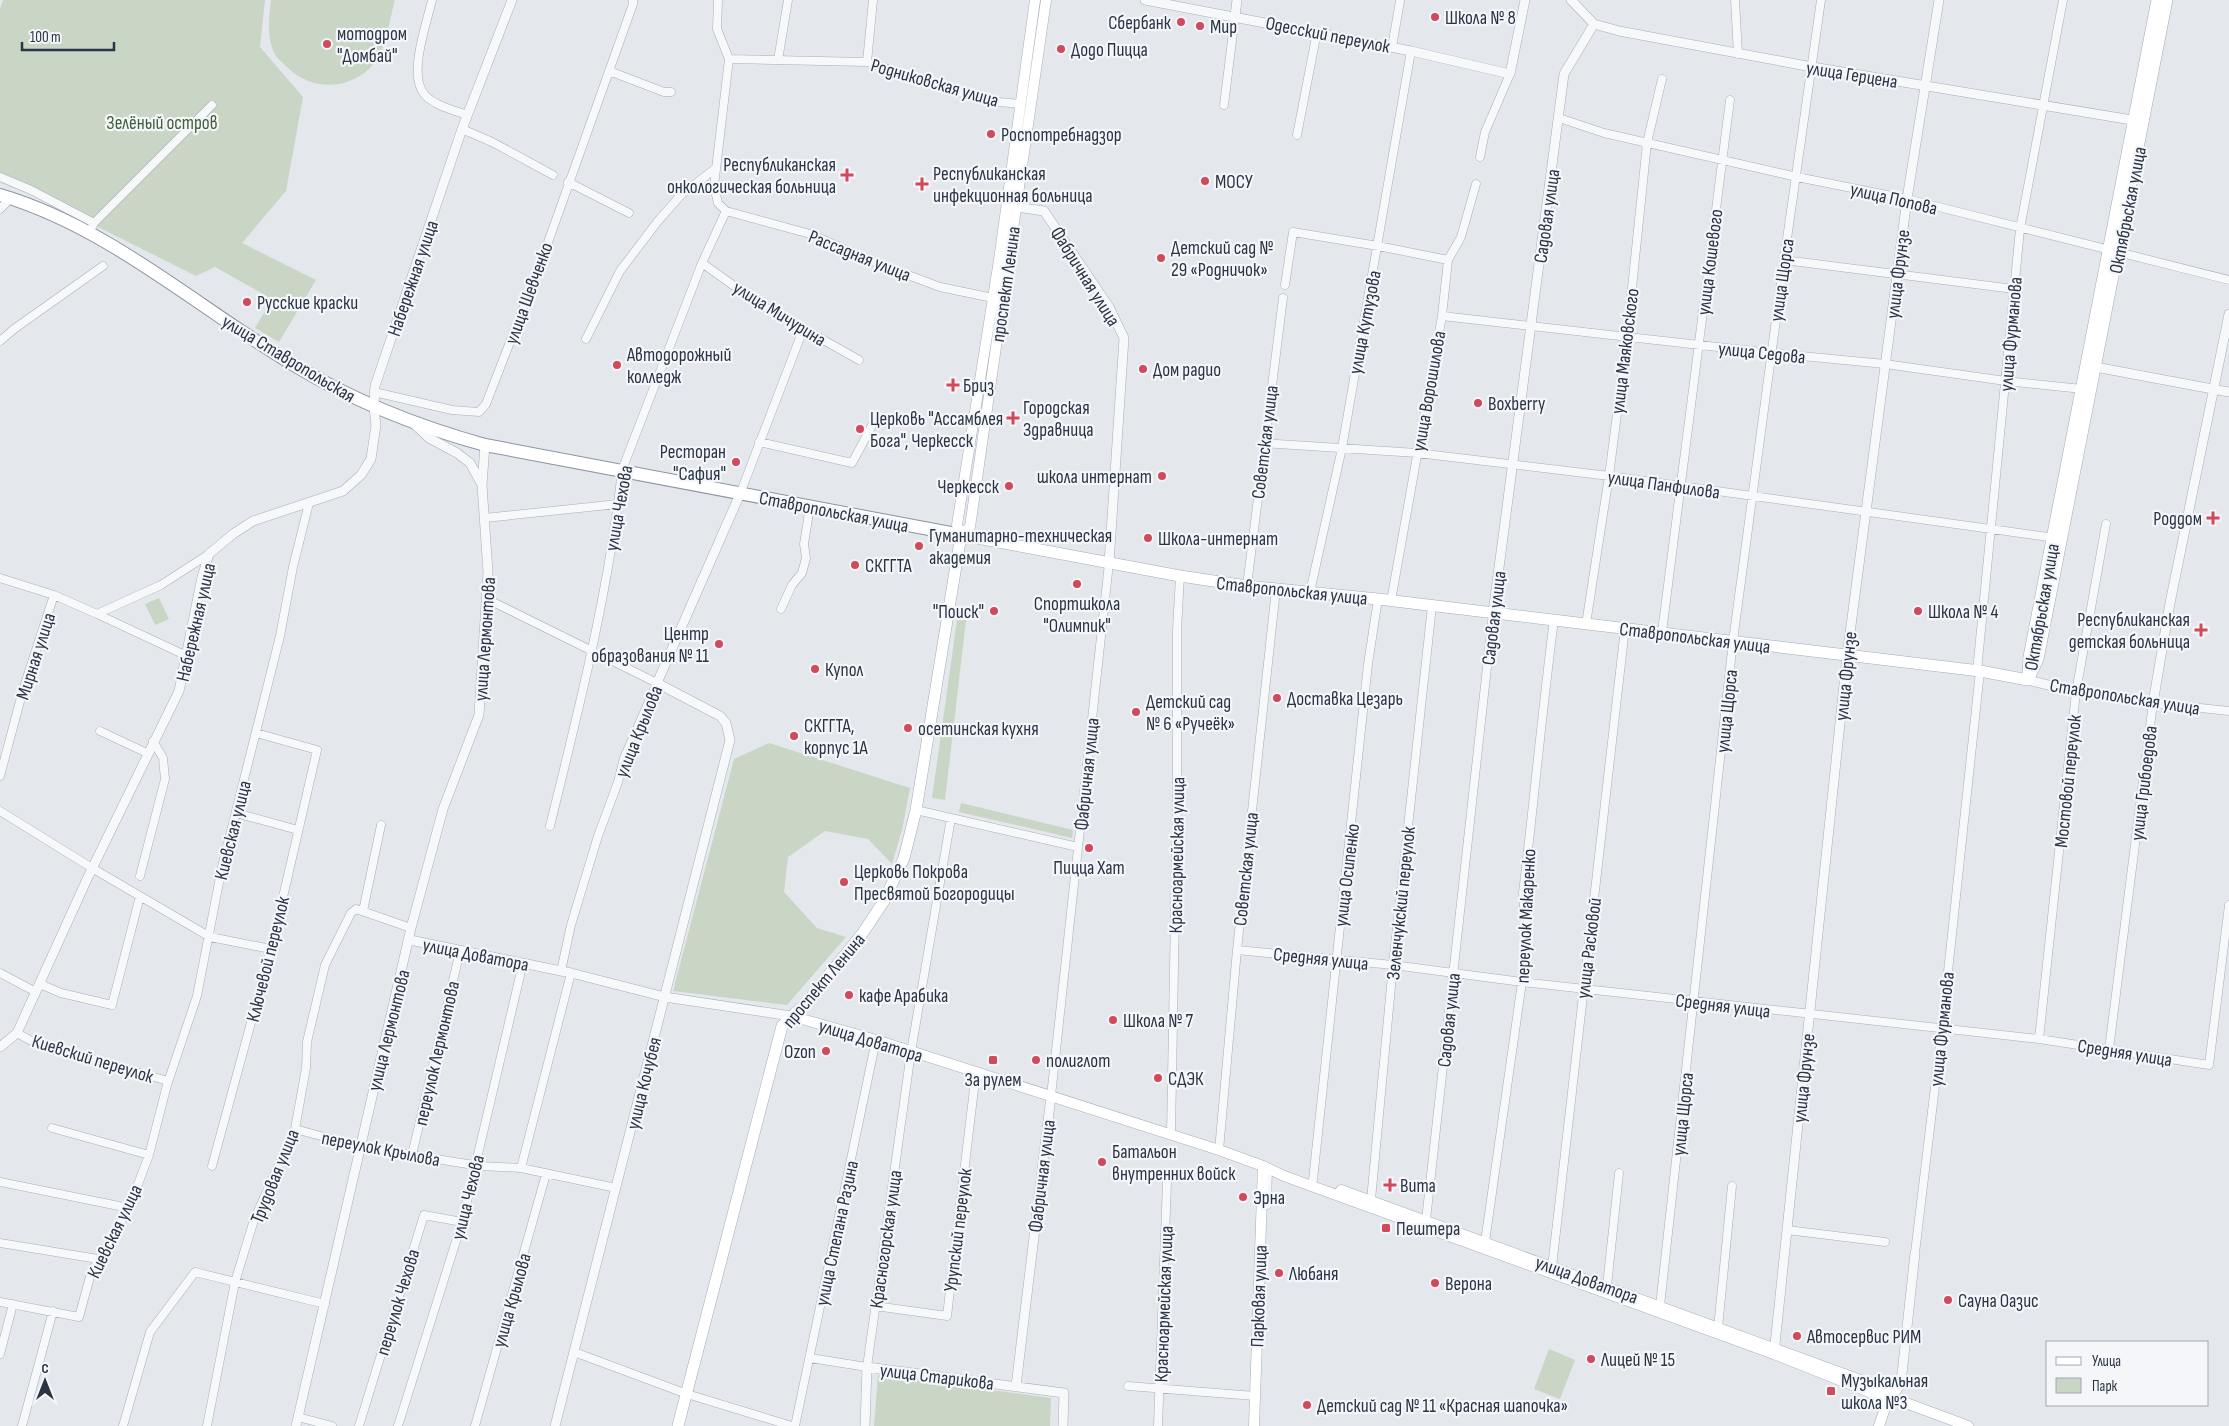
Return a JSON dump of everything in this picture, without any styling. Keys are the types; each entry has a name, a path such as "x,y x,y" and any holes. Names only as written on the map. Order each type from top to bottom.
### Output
{"highway":[{"name":"улица Ставропольская","path":"1,202 39,210 91,228 130,258 294,366 353,395 370,406"},
{"name":"улица Ставропольская","path":"1,202 87,240 127,263 292,370 351,401 370,406"},
{"name":"Ставропольская улица","path":"370,406 414,424 485,445 961,535"}],"main road":[{"name":"проспект Ленина","path":"678,1426 782,1026 808,1001 862,934 880,907 904,858 916,810 961,535 957,525 993,298 1035,0"},
{"name":"проспект Ленина","path":"961,535 970,527 1046,0"},
{"name":"Октябрьская улица","path":"2139,121 2157,0"},
{"name":"Октябрьская улица","path":"2028,680 2029,657 2058,538 2139,121 2167,0"},
{"name":"Октябрьская улица","path":"2058,538 2082,389 2092,366"},
{"name":"Ставропольская улица","path":"961,535 1180,576 1247,586 1378,599 1662,632 1978,671 2028,680"},
{"name":"улица Доватора","path":"791,1016 876,1040 1219,1150 1293,1179 1874,1385 1906,1403 1968,1426"},
{"name":"улица Доватора","path":"1266,1167 1281,1169 1371,1200 1607,1286 1774,1351"},
{"name":"Парковая улица","path":"1254,1426 1266,1167"},
{"path":"1878,1426 1881,1416 1893,1395"},
{"path":"1883,1426 1893,1395"}],"street":[{"path":"432,0 418,61 417,72 420,85 424,94 433,101 467,115"},
{"name":"Набережная улица","path":"0,1047 17,1033 92,868 179,691 202,578 209,554 233,534 253,521 281,510 309,503 343,491 366,468 374,445 376,425 370,406 374,392 462,129 512,0"},
{"name":"улица Шевченко","path":"374,392 452,410 479,412 486,404 541,262 633,0"},
{"path":"718,0 717,29 729,60 714,186 718,204 726,211"},
{"path":"778,60 788,0"},
{"path":"867,62 873,0"},
{"name":"Одесский переулок","path":"1145,0 1392,47 1510,74"},
{"path":"1224,105 1237,0"},
{"path":"1480,157 1485,132 1510,74 1525,0"},
{"path":"1571,0 1594,24"},
{"path":"1735,0 1738,54"},
{"name":"улица Щорса","path":"1660,1306 1733,641 1754,497 1771,353 1821,0"},
{"name":"улица Фрунзе","path":"1774,1351 1847,656 1896,273 1940,0"},
{"name":"улица Фурманова","path":"1893,1395 1902,1374 1942,1028 2020,229 2063,0"},
{"path":"1392,47 1400,1"},
{"name":"улица Герцена","path":"1594,24 1619,31 1738,54 2139,121"},
{"name":"Садовая улица","path":"1426,1220 1493,613 1564,74 1594,24"},
{"path":"1297,135 1318,32"},
{"name":"улица Кутузова","path":"1310,592 1342,448 1358,347 1378,246 1411,51"},
{"name":"Родниковская улица","path":"729,60 867,62 958,92 999,102 1021,104"},
{"path":"609,71 664,92 671,92"},
{"name":"улица Маяковского","path":"1586,624 1609,476 1627,336 1647,143 1662,79"},
{"name":"улица Кошевого","path":"1662,632 1730,100"},
{"path":"0,177 31,190 91,228 212,105"},
{"name":"улица Попова","path":"1559,118 1604,133 1797,177 1907,199 2020,229 2229,280"},
{"path":"462,129 552,175"},
{"path":"586,339 620,270 681,195 716,168"},
{"path":"568,182 629,213"},
{"name":"улица Ворошилова","path":"1391,601 1442,316 1448,260 1461,237 1476,184"},
{"name":"Фабричная улица","path":"1016,207 1044,211 1109,306 1124,338 1109,563 1051,1096 1016,1386"},
{"name":"Рассадная улица","path":"726,211 810,234 884,266 940,287 993,298"},
{"name":"улица Чехова","path":"550,826 593,652 622,470 702,264 726,211"},
{"path":"1285,285 1292,232 1448,260"},
{"path":"1784,260 2014,289"},
{"name":"улица Мичурина","path":"702,264 758,303 859,360"},
{"path":"0,341 103,266"},
{"name":"Советская улица","path":"1247,586 1283,298"},
{"name":"улица Грибоедова","path":"2109,1049 2153,703 2170,603 2229,314"},
{"name":"улица Седова","path":"1442,316 1885,364 2006,381 2082,389"},
{"name":"улица Крылова","path":"561,971 571,925 598,836 618,782 624,758 740,494 803,330"},
{"path":"2092,366 2229,392"},
{"path":"759,442 852,464 874,422"},
{"name":"улица Лермонтова","path":"414,424 429,438 457,453 470,464 482,485"},
{"name":"улица Панфилова","path":"1264,443 1417,453 1609,476 2058,538"},
{"name":"улица Лермонтова","path":"297,1422 361,1147 381,1051 410,940 411,928 443,809 478,716 487,599 488,557 482,485 485,445"},
{"name":"Киевская улица","path":"0,1302 80,1317 91,1273 129,1208 149,1154 168,1081 197,996 210,937 222,867 280,636 293,566 309,503"},
{"path":"485,518 618,504"},
{"path":"781,609 792,585 802,574 806,558 804,544 810,506"},
{"name":"Мостовой переулок","path":"2039,1039 2076,692 2106,524"},
{"path":"97,614 161,585 209,554"},
{"name":"Красноармейская улица","path":"1171,1134 1177,802 1177,630 1180,576"},
{"path":"0,578 54,595 187,656"},
{"name":"Советская улица","path":"1219,1150 1237,950 1276,589"},
{"name":"Мирная улица","path":"0,776 23,690 54,595"},
{"path":"487,599 657,684"},
{"name":"улица Осипенко","path":"1313,1180 1368,664 1378,599"},
{"name":"Зеленчукский переулок","path":"1371,1200 1393,965 1432,606"},
{"name":"переулок Макаренко","path":"1485,1242 1522,982 1528,920 1524,908 1523,893 1540,726 1554,620"},
{"name":"улица Расковой","path":"1552,1267 1625,628"},
{"name":"Ставропольская улица","path":"2028,680 2076,692 2229,711"},
{"name":"улица Кочубея","path":"554,1426 730,740 726,723 720,716 657,684"},
{"path":"100,731 147,753"},
{"name":"Ключевой переулок","path":"212,1166 271,949 317,750 256,733"},
{"path":"140,876 165,779 163,758 153,741"},
{"path":"916,810 1078,847"},
{"path":"0,811 92,868 210,937 271,949"},
{"path":"236,813 298,830"},
{"path":"911,1052 952,818"},
{"path":"381,825 363,911 411,928"},
{"path":"0,973 38,988 112,1005 140,896"},
{"name":"Средняя улица","path":"1237,950 1393,965 1809,1015 2039,1039 2209,1065 2229,905"},
{"name":"Трудовая улица","path":"207,1426 235,1282 254,1220 295,1129 306,1068 307,1042 325,965 351,914 356,909 363,911"},
{"name":"улица Доватора","path":"410,940 571,973 665,997 791,1016"},
{"name":"переулок Лермонтова","path":"412,1155 460,950"},
{"name":"улица Чехова","path":"398,1426 462,1222 523,964"},
{"path":"521,1168 571,973"},
{"name":"Киевский переулок","path":"17,1033 34,1043 168,1081"},
{"name":"улица Степана Разина","path":"793,1426 810,1358 876,1040"},
{"name":"Красногорская улица","path":"865,1426 867,1367 911,1052"},
{"name":"Урупский переулок","path":"875,1306 947,1316 976,1072"},
{"path":"52,1128 149,1154"},
{"name":"переулок Крылова","path":"295,1129 361,1147 476,1165 521,1168 616,1188"},
{"path":"1266,1167 1267,1205"},
{"path":"1607,1286 1619,1172"},
{"name":"улица Крылова","path":"475,1426 546,1174"},
{"path":"0,1182 129,1208"},
{"name":"Красноармейская улица","path":"1158,1426 1168,1182"},
{"path":"1718,1328 1732,1186"},
{"name":"переулок Чехова","path":"359,1426 424,1215 462,1222"},
{"path":"1787,1230 1885,1242"},
{"path":"0,1243 98,1259"},
{"path":"123,1426 150,1332 195,1272 325,1304"},
{"path":"0,1354 13,1304"},
{"path":"22,1426 53,1311"},
{"path":"574,1352 686,1394 793,1426"},
{"name":"улица Старикова","path":"810,1358 1064,1393 1063,1426"},
{"path":"1128,1386 1255,1396"},
{"path":"297,1422 332,1426"}],"green space":[{"name":"Зелёный остров","path":"3,0 265,0 260,47 303,97 286,191 242,243 316,280 279,342 255,328 272,299 215,267 196,276 0,178 0,9"},
{"name":"мотодром \"Домбай\"","path":"271,0 395,0 380,54 370,68 350,81 328,85 306,80 296,75 276,56 269,36"},
{"path":"159,598 169,619 155,625 145,604"},
{"path":"957,620 966,620 945,800 932,798"},
{"path":"769,743 910,788 902,830 892,864 868,839 825,831 788,857 784,892 817,928 846,937 787,1005 673,991 734,759"},
{"path":"961,803 1073,830 1072,838 959,812"},
{"path":"1549,1349 1575,1360 1560,1399 1534,1389"},
{"path":"878,1375 1051,1398 1050,1426 874,1426"}],"place":[{"name":"Школа № 8","path":"1435,17"},
{"name":"Сбербанк","path":"1181,22"},
{"name":"Мир","path":"1200,26"},
{"name":"мотодром \"Домбай\"","path":"327,44"},
{"name":"Додо Пицца","path":"1061,49"},
{"name":"Роспотребнадзор","path":"991,134"},
{"name":"Республиканская онкологическая больница","path":"847,175"},
{"name":"МОСУ","path":"1205,181"},
{"name":"Республиканская инфекционная больница","path":"922,184"},
{"name":"Детский сад № 29 «Родничок»","path":"1161,258"},
{"name":"Русские краски","path":"247,302"},
{"name":"Автодорожный колледж","path":"617,365"},
{"name":"Дом радио","path":"1143,369"},
{"name":"Бриз","path":"953,385"},
{"name":"Boxberry","path":"1478,403"},
{"name":"Городская Здравница","path":"1013,418"},
{"name":"Церковь \"Ассамблея Бога\", Черкесск","path":"860,429"},
{"name":"Ресторан \"Сафия\"","path":"736,462"},
{"name":"школа интернат","path":"1162,476"},
{"name":"Черкесск","path":"1009,486"},
{"name":"Роддом","path":"2213,518"},
{"name":"Школа-интернат","path":"1148,538"},
{"name":"Гуманитарно-техническая академия","path":"919,546"},
{"name":"СКГГТА","path":"855,565"},
{"name":"Спортшкола \"Олимпик\"","path":"1077,584"},
{"name":"\"Поиск\"","path":"994,611"},
{"name":"Школа № 4","path":"1918,611"},
{"name":"Республиканская детская больница","path":"2201,630"},
{"name":"Центр образования № 11","path":"719,644"},
{"name":"Купол","path":"815,669"},
{"name":"Доставка Цезарь","path":"1277,698"},
{"name":"Детский сад № 6 «Ручеёк»","path":"1136,712"},
{"name":"осетинская кухня","path":"908,728"},
{"name":"СКГГТА, корпус 1А","path":"794,736"},
{"name":"Пицца Хат","path":"1089,848"},
{"name":"Церковь Покрова Пресвятой Богородицы","path":"844,882"},
{"name":"кафе Арабика","path":"849,995"},
{"name":"Школа № 7","path":"1113,1020"},
{"name":"Ozon","path":"826,1051"},
{"name":"За рулем","path":"993,1060"},
{"name":"полиглот","path":"1036,1060"},
{"name":"СДЭК","path":"1158,1078"},
{"name":"Батальон внутренних войск","path":"1102,1162"},
{"name":"Вита","path":"1390,1185"},
{"name":"Эрна","path":"1243,1197"},
{"name":"Пештера","path":"1386,1228"},
{"name":"Любаня","path":"1279,1273"},
{"name":"Верона","path":"1435,1283"},
{"name":"Сауна Оазис","path":"1948,1300"},
{"name":"Автосервис РИМ","path":"1797,1336"},
{"name":"Лицей № 15","path":"1591,1359"},
{"name":"Музыкальная школа №3","path":"1831,1391"},
{"name":"Детский сад № 11 «Красная шапочка»","path":"1307,1405"}]}
